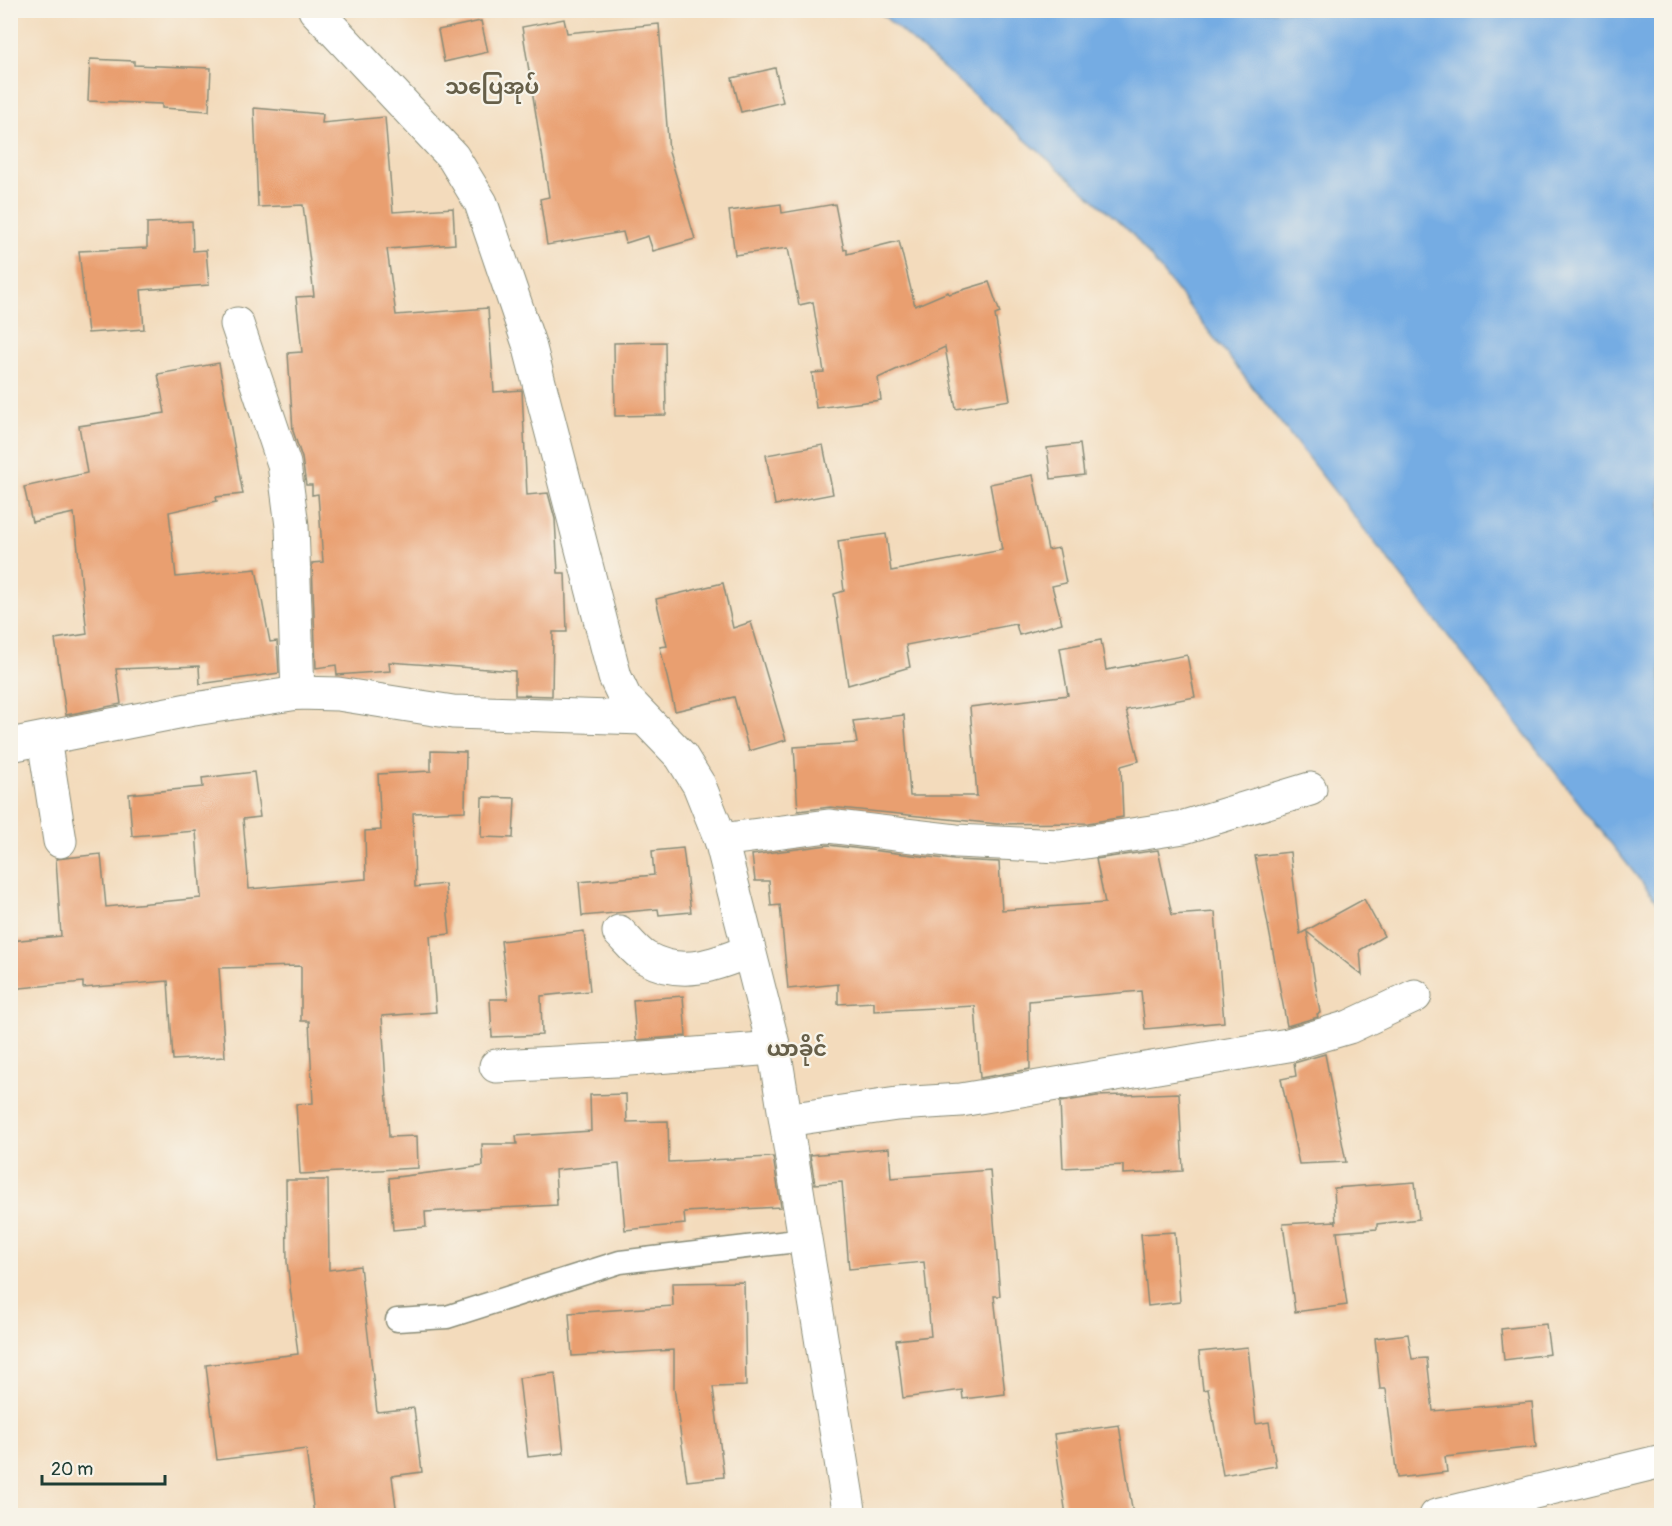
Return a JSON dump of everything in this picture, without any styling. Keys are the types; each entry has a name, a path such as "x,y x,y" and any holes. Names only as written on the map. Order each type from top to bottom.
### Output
{"street":[{"path":"323,14 453,157 481,203 530,344 615,677 625,698 681,756 699,785 721,840 774,1048 850,1515"},
{"path":"237,324 284,464 292,526 298,693"},
{"path":"10,745 188,710 298,693 338,694 453,712 643,718"},
{"path":"44,739 60,841"},
{"path":"721,840 828,826 956,841 1059,846 1184,827 1310,789"},
{"path":"619,932 646,958 678,968 710,966 749,951"},
{"path":"786,1120 897,1104 961,1100 1288,1045 1349,1027 1415,996"},
{"path":"496,1066 774,1048"},
{"path":"1436,1515 1662,1461"}],"lane":[{"path":"397,1320 447,1317 620,1262 805,1240"}],"water":[{"path":"878,11 1661,11 1661,907 1130,231"}],"building":[{"path":"564,19 567,33 659,24 669,152 695,239 653,251 648,236 626,243 623,232 547,245 540,199 549,197 522,27"},
{"path":"481,21 488,52 444,62 438,30"},
{"path":"90,59 134,61 134,65 211,68 209,111 162,108 162,104 88,101"},
{"path":"775,68 783,102 741,112 732,78"},
{"path":"254,108 323,114 322,123 385,117 393,212 453,208 455,244 387,249 396,315 488,308 494,392 522,390 527,495 548,493 555,519 558,573 565,573 567,632 553,632 552,696 515,695 515,671 389,662 390,671 337,675 336,665 316,668 312,563 323,562 318,494 312,495 312,485 306,485 302,458 293,431 288,353 302,352 296,297 314,296 303,205 258,207"},
{"path":"781,204 782,213 835,204 844,250 847,249 847,254 899,241 915,306 948,292 949,294 989,282 1000,313 995,315 1010,400 956,409 945,347 878,378 881,400 816,408 812,373 824,372 813,302 799,305 788,248 735,255 729,211"},
{"path":"192,221 193,251 206,250 209,285 141,290 144,329 88,333 79,251 147,248 147,223"},
{"path":"665,342 666,415 615,416 614,343"},
{"path":"219,363 243,494 216,497 217,501 169,512 176,577 256,569 270,642 277,641 279,673 200,684 199,666 116,669 121,704 66,715 55,639 87,634 74,513 32,522 24,487 87,473 79,426 165,413 158,374"},
{"path":"1080,444 1084,475 1051,479 1047,448"},
{"path":"823,445 833,494 775,505 766,455"},
{"path":"1033,475 1048,550 1059,548 1066,583 1052,586 1062,623 1019,635 1016,624 906,645 910,667 848,685 834,594 844,591 838,541 886,534 891,571 1002,550 990,484"},
{"path":"723,583 733,628 751,622 786,740 749,751 734,697 675,711 660,647 667,646 656,599"},
{"path":"1101,640 1106,670 1187,655 1195,697 1126,710 1139,761 1121,766 1123,817 1088,823 997,824 830,807 798,811 794,747 857,743 853,721 904,715 910,796 977,796 970,707 1068,695 1060,648"},
{"path":"431,751 466,752 465,811 413,813 415,887 445,884 450,934 430,936 436,1012 382,1016 389,1137 417,1136 418,1168 300,1174 296,1104 313,1103 309,1021 301,1021 301,966 219,968 225,1057 173,1060 168,981 83,988 83,982 10,989 10,941 61,936 56,859 101,854 106,907 201,898 196,831 132,836 129,794 203,787 202,778 254,772 260,817 243,819 249,889 366,879 365,831 381,830 378,774 431,771"},
{"path":"482,797 515,798 513,838 481,837"},
{"path":"828,845 954,860 999,862 1002,910 1105,903 1096,859 1158,850 1172,915 1215,912 1224,1022 1145,1029 1141,991 1029,1001 1030,1069 980,1078 975,1006 874,1011 874,1002 838,1004 838,984 788,989 780,905 771,906 769,881 755,881 752,855"},
{"path":"683,848 691,912 659,915 658,909 582,916 579,882 654,875 652,851"},
{"path":"1290,852 1300,934 1364,899 1384,936 1360,950 1362,975 1307,932 1320,1013 1317,1014 1318,1017 1287,1026 1255,856"},
{"path":"584,931 590,991 541,996 542,1035 492,1037 490,999 508,999 501,941"},
{"path":"683,996 686,1036 636,1040 633,1000"},
{"path":"1325,1054 1346,1162 1299,1164 1281,1079 1296,1076 1294,1063"},
{"path":"1179,1093 1183,1171 1123,1174 1123,1165 1063,1168 1060,1102 1097,1096"},
{"path":"626,1094 627,1122 668,1121 669,1162 773,1157 781,1207 684,1212 685,1224 625,1230 619,1164 555,1170 557,1205 425,1212 426,1227 393,1230 389,1178 483,1166 482,1144 517,1144 516,1136 591,1131 590,1095"},
{"path":"889,1148 891,1178 990,1170 1000,1296 994,1296 1005,1394 963,1399 962,1390 903,1398 896,1340 931,1336 924,1262 849,1269 842,1182 815,1184 810,1155"},
{"path":"286,1180 328,1180 329,1270 360,1266 377,1412 414,1408 422,1472 392,1476 397,1515 314,1515 306,1449 217,1460 206,1365 298,1354 287,1262"},
{"path":"1415,1182 1419,1219 1377,1224 1377,1229 1337,1232 1347,1305 1295,1312 1283,1224 1336,1221 1334,1188"},
{"path":"1175,1232 1180,1302 1148,1306 1141,1234"},
{"path":"744,1282 746,1386 713,1387 724,1477 687,1481 674,1387 674,1350 572,1356 569,1313 673,1306 672,1283"},
{"path":"1546,1324 1550,1354 1504,1360 1501,1329"},
{"path":"1408,1334 1412,1359 1427,1358 1433,1411 1532,1402 1536,1447 1445,1457 1447,1472 1397,1478 1386,1389 1380,1389 1375,1338"},
{"path":"1248,1347 1256,1424 1269,1422 1276,1466 1223,1475 1208,1389 1203,1390 1199,1352"},
{"path":"555,1373 564,1453 528,1457 519,1378"},
{"path":"1119,1425 1133,1515 1066,1515 1054,1434"}],"district":[{"name":"သပြေအုပ်","path":"492,87"},
{"name":"ယာခိုင်","path":"797,1049"}]}
